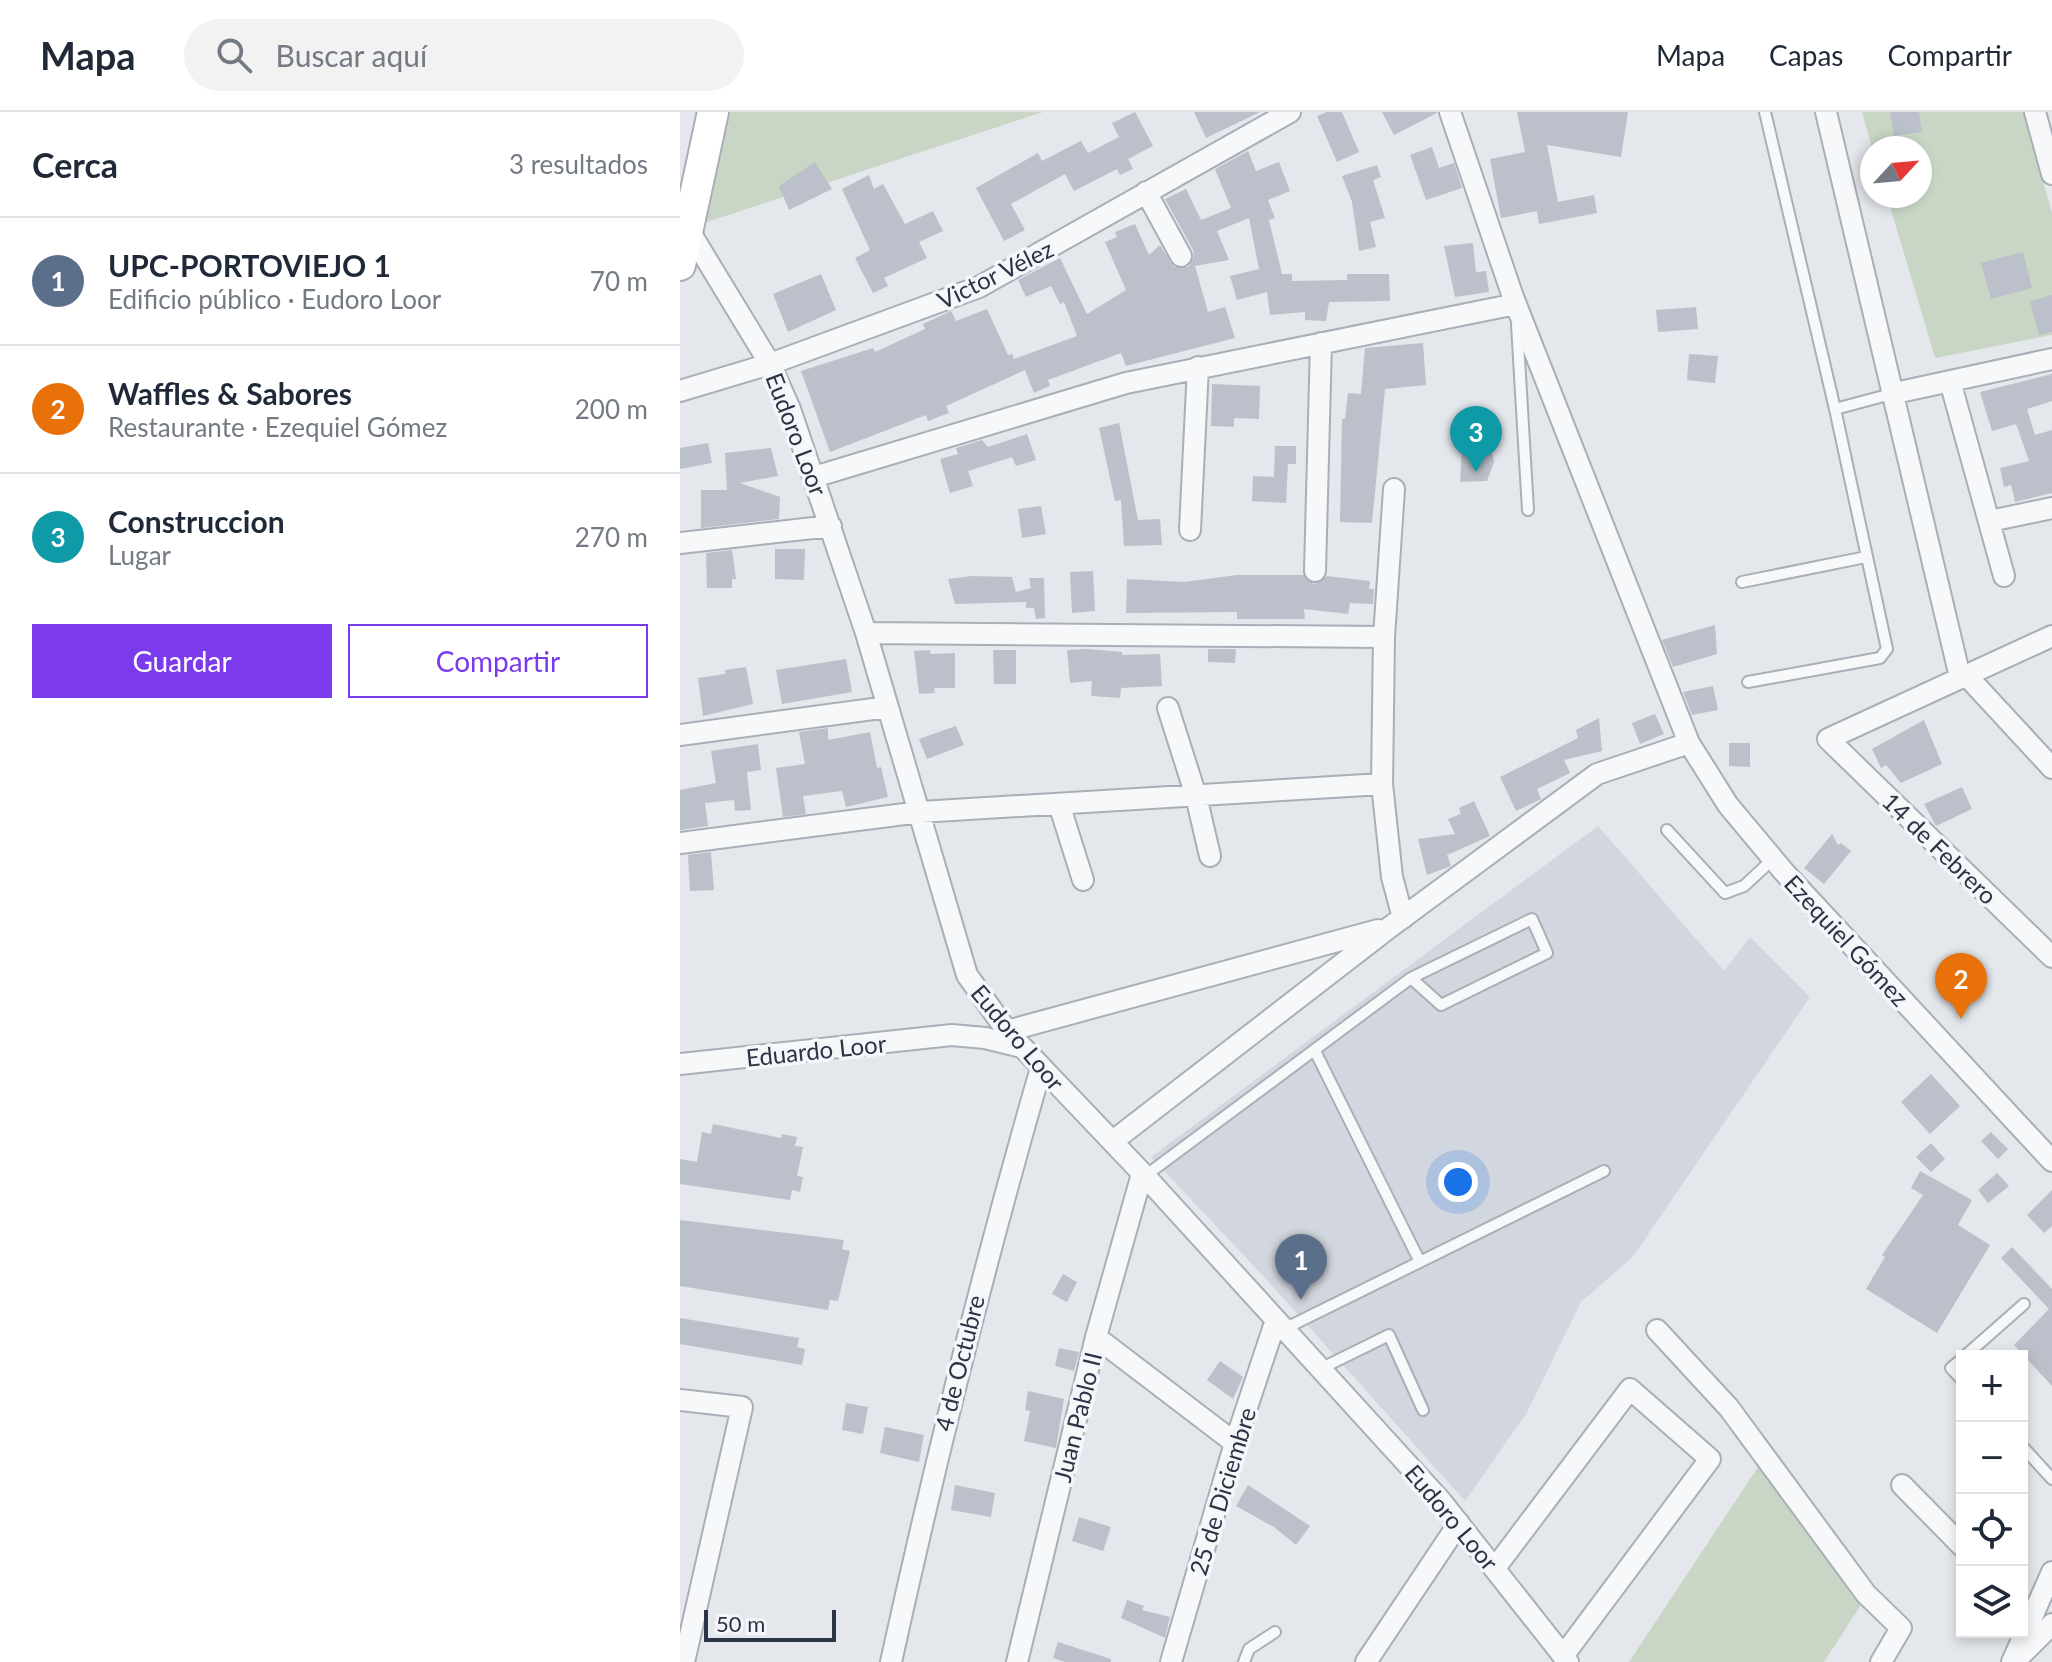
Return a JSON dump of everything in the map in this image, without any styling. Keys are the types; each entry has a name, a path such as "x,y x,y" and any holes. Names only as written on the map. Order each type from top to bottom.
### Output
{"main road":[{"path":"680,265 713,112"}],"street":[{"name":"Ezequiel Gómez","path":"1450,112 1516,304 1689,743 1728,805 1773,859 2052,1161"},
{"path":"1826,112 1963,676 2052,768"},
{"path":"2035,112 2052,174"},
{"name":"Victor Vélez","path":"680,391 770,364 958,297 1277,115"},
{"path":"1146,192 1181,256"},
{"name":"Eudoro Loor","path":"688,229 770,364 814,477 866,633 967,975 1007,1031 1113,1141 1459,1523 1565,1659"},
{"path":"814,477 1126,383 1516,304"},
{"path":"1315,571 1321,343"},
{"path":"1895,393 2052,359"},
{"path":"1190,530 1198,367"},
{"path":"1950,381 2004,576"},
{"path":"1394,489 1378,784 1396,923"},
{"path":"1990,521 2052,508"},
{"path":"680,543 831,526"},
{"path":"866,633 1384,637"},
{"path":"1963,676 2052,636"},
{"name":"14 de Febrero","path":"1963,676 1828,739 2052,957"},
{"path":"680,735 888,707"},
{"path":"1168,708 1196,796 1210,856"},
{"path":"1113,1141 1396,923 1597,774 1689,743"},
{"path":"680,843 920,812 1378,784"},
{"path":"1059,804 1083,880"},
{"path":"1007,1031 1396,923"},
{"path":"952,1035 969,1028 975,1021 976,1012 967,975"},
{"name":"Eduardo Loor","path":"680,1064 952,1035 999,1040 1023,1047"},
{"name":"4 de Octubre","path":"891,1662 942,1431 1041,1068"},
{"name":"Juan Pablo II","path":"1017,1662 1096,1337 1144,1175"},
{"name":"25 de Diciembre","path":"1171,1662 1235,1443 1280,1325"},
{"path":"1657,1330 1729,1408 1866,1594 1901,1628 1881,1662"},
{"path":"1096,1337 1235,1443"},
{"path":"1495,1568 1630,1389 1710,1459 1565,1659"},
{"path":"680,1400 742,1407 684,1662"},
{"path":"1902,1485 1956,1540"},
{"path":"1366,1662 1459,1523"},
{"path":"2028,1611 2052,1572"},
{"path":"2013,1662 2052,1624"},
{"path":"2013,1662 2020,1638"}],"lane":[{"path":"1748,682 1885,654 1887,649 1835,409 1765,112"},
{"path":"1516,304 1528,510"},
{"path":"1835,409 1895,393"},
{"path":"1742,582 1866,557"},
{"path":"1667,830 1725,893 1736,891 1773,859"},
{"path":"1144,1175 1411,978 1532,919 1547,953 1441,1005 1411,978"},
{"path":"1315,1051 1420,1262"},
{"path":"1280,1325 1420,1262 1604,1171"},
{"path":"1972,1350 2024,1304"},
{"path":"1320,1369 1389,1335 1423,1410"},
{"path":"2028,1453 2052,1479"},
{"path":"1244,1662 1249,1649 1275,1632"}],"shaded area":[{"path":"1598,826 1724,971 1750,937 1810,997 1632,1258 1581,1302 1526,1414 1465,1501 1266,1279 1151,1157"}],"green space":[{"path":"730,112 1043,112 704,223"},
{"path":"1862,112 2024,112 2052,213 2052,335 1935,358 1891,208 1932,208 1932,136 1869,136"},
{"path":"1760,1464 1862,1603 1824,1662 1629,1662"}],"building":[{"path":"1135,112 1153,146 1128,159 1133,169 1120,175 1117,169 1074,191 1065,174 1011,204 1025,230 1004,241 976,188 1038,153 1042,161 1081,141 1088,153 1119,137 1112,123"},
{"path":"1194,112 1260,112 1206,138"},
{"path":"1342,112 1359,152 1337,162 1317,116"},
{"path":"1382,112 1437,112 1437,113 1394,135"},
{"path":"1517,112 1628,112 1621,157 1547,145 1558,202 1594,195 1597,213 1539,224 1537,211 1501,218 1490,159 1525,152"},
{"path":"1890,112 1919,112 1922,132 1894,136"},
{"path":"1432,147 1439,168 1454,163 1462,188 1426,200 1410,155"},
{"path":"1248,151 1256,171 1279,162 1290,191 1268,200 1275,218 1269,220 1282,274 1292,274 1292,281 1347,280 1347,274 1389,274 1390,301 1329,302 1326,321 1305,320 1305,312 1270,315 1267,292 1237,300 1230,276 1259,269 1249,218 1217,231 1229,260 1195,266 1208,312 1225,307 1235,338 1126,366 1121,353 1048,380 1050,386 1034,393 1025,370 946,406 949,413 928,421 926,415 830,452 801,371 873,348 875,352 925,329 923,324 951,311 956,321 987,309 1008,355 1012,354 1014,359 1077,336 1064,302 1060,304 1051,286 1026,297 1018,280 1060,258 1087,314 1126,290 1105,242 1117,237 1115,232 1135,224 1149,255 1160,245 1174,267 1188,267 1194,257 1193,250 1165,199 1186,189 1201,220 1231,208 1215,169"},
{"path":"815,162 832,189 789,210 779,186"},
{"path":"1377,165 1381,177 1373,180 1385,218 1370,222 1376,247 1359,251 1352,202 1342,176"},
{"path":"869,175 874,189 883,184 905,224 933,211 943,231 919,242 927,258 884,278 888,286 873,293 855,258 870,250 842,189"},
{"path":"1473,243 1476,272 1486,271 1489,292 1455,297 1444,246"},
{"path":"2023,252 2032,288 1991,299 1981,263"},
{"path":"821,274 836,310 788,332 773,294"},
{"path":"2052,295 2052,332 2039,335 2030,301"},
{"path":"1696,307 1698,329 1658,332 1656,310"},
{"path":"1423,343 1426,385 1385,389 1372,523 1340,522 1342,419 1345,419 1348,393 1361,394 1365,348"},
{"path":"1689,354 1718,356 1715,383 1687,380"},
{"path":"2052,374 2052,401 2027,409 2035,435 2052,430 2052,493 2015,502 2011,485 2004,487 2000,468 2029,461 2016,424 1992,431 1980,392"},
{"path":"1212,384 1260,386 1259,419 1234,418 1234,427 1211,426"},
{"path":"1119,423 1138,520 1160,519 1162,545 1124,546 1121,500 1115,501 1099,428"},
{"path":"1027,434 1036,460 1016,466 1012,457 968,471 973,486 950,493 940,459 958,454 956,448 982,440 988,447"},
{"path":"708,443 712,463 680,469 680,448"},
{"path":"1490,444 1494,462 1487,481 1460,482 1462,449"},
{"path":"1275,446 1296,446 1296,464 1288,464 1286,503 1252,501 1253,476 1274,477"},
{"path":"771,448 778,476 740,483 780,497 779,519 701,528 701,490 727,490 725,453"},
{"path":"1041,506 1046,534 1022,538 1018,509"},
{"path":"775,549 805,549 804,580 775,579"},
{"path":"732,550 736,579 732,579 732,588 707,588 706,553"},
{"path":"1093,571 1095,611 1072,613 1070,572"},
{"path":"1237,575 1303,575 1314,584 1327,576 1370,581 1369,589 1374,589 1373,604 1350,603 1348,614 1304,609 1305,619 1237,619 1237,612 1126,613 1127,579 1184,582"},
{"path":"1012,577 1016,592 1031,588 1029,578 1044,578 1045,618 1036,619 1034,608 1026,608 1026,602 955,604 948,579"},
{"path":"1715,625 1717,654 1673,667 1662,640"},
{"path":"1208,649 1236,649 1235,663 1208,662"},
{"path":"930,650 931,654 955,653 955,688 934,688 935,693 919,694 914,651"},
{"path":"993,650 1016,650 1016,684 994,684"},
{"path":"1067,650 1122,652 1122,655 1160,654 1162,686 1121,688 1120,698 1091,696 1092,681 1070,683"},
{"path":"846,659 852,692 782,704 776,670"},
{"path":"746,667 753,704 703,716 698,678"},
{"path":"1713,686 1718,710 1692,715 1683,692"},
{"path":"1655,714 1664,734 1640,744 1632,723"},
{"path":"1599,718 1602,751 1564,760 1570,773 1537,789 1541,799 1516,811 1500,777 1578,738 1576,730"},
{"path":"1924,720 1942,764 1901,783 1886,765 1881,768 1872,749"},
{"path":"956,726 964,745 927,759 919,739"},
{"path":"828,728 828,740 870,732 877,768 881,767 888,797 846,807 842,791 803,796 806,814 783,817 776,768 805,764 799,732"},
{"path":"1729,743 1750,743 1750,767 1729,766"},
{"path":"758,744 761,770 747,772 751,810 735,811 734,800 705,803 708,826 680,830 680,790 716,783 711,751"},
{"path":"1962,787 1972,809 1936,826 1924,804"},
{"path":"1474,801 1490,836 1447,855 1451,866 1427,875 1418,839 1455,834 1448,819 1461,814 1459,808"},
{"path":"1832,834 1838,845 1841,843 1851,851 1824,884 1804,868"},
{"path":"711,852 714,890 690,891 688,855"},
{"path":"1931,1074 1960,1106 1930,1134 1901,1102"},
{"path":"713,1124 781,1138 782,1134 797,1137 795,1146 803,1147 797,1176 803,1177 800,1192 792,1190 790,1200 680,1184 680,1159 697,1162 702,1132 711,1134"},
{"path":"1991,1132 2008,1149 1998,1159 1981,1141"},
{"path":"1931,1143 1945,1159 1931,1172 1916,1157"},
{"path":"1920,1171 1972,1200 1958,1225 1990,1245 1937,1333 1866,1289 1885,1257 1882,1255 1923,1195 1911,1188"},
{"path":"1997,1173 2009,1186 1988,1203 1978,1190"},
{"path":"2052,1190 2052,1226 2044,1233 2027,1215"},
{"path":"680,1220 844,1240 842,1249 850,1251 838,1301 830,1300 828,1310 680,1286"},
{"path":"2012,1247 2052,1289 2052,1386 2028,1360 2028,1350 2019,1350 2014,1345 2049,1309 2001,1258"},
{"path":"1063,1274 1077,1282 1067,1302 1052,1294"},
{"path":"680,1318 799,1338 797,1347 805,1349 802,1365 680,1344"},
{"path":"1059,1348 1079,1352 1074,1371 1055,1366"},
{"path":"1220,1361 1243,1377 1233,1399 1207,1380"},
{"path":"1028,1391 1064,1399 1056,1448 1024,1441 1030,1411 1025,1410"},
{"path":"846,1403 868,1407 863,1434 842,1430"},
{"path":"885,1427 924,1435 919,1462 880,1453"},
{"path":"955,1485 995,1493 991,1517 951,1510"},
{"path":"1248,1485 1310,1526 1296,1545 1274,1527 1236,1506"},
{"path":"1079,1517 1111,1527 1103,1551 1072,1541"},
{"path":"1127,1600 1144,1606 1142,1610 1170,1617 1165,1638 1121,1618"},
{"path":"1058,1642 1111,1659 1111,1662 1065,1662 1053,1658"}],"place":[{"name":"Construccion","path":"1476,472"},
{"name":"Waffles & Sabores","path":"1961,1019"},
{"name":"UPC-PORTOVIEJO 1","path":"1301,1300"}]}
